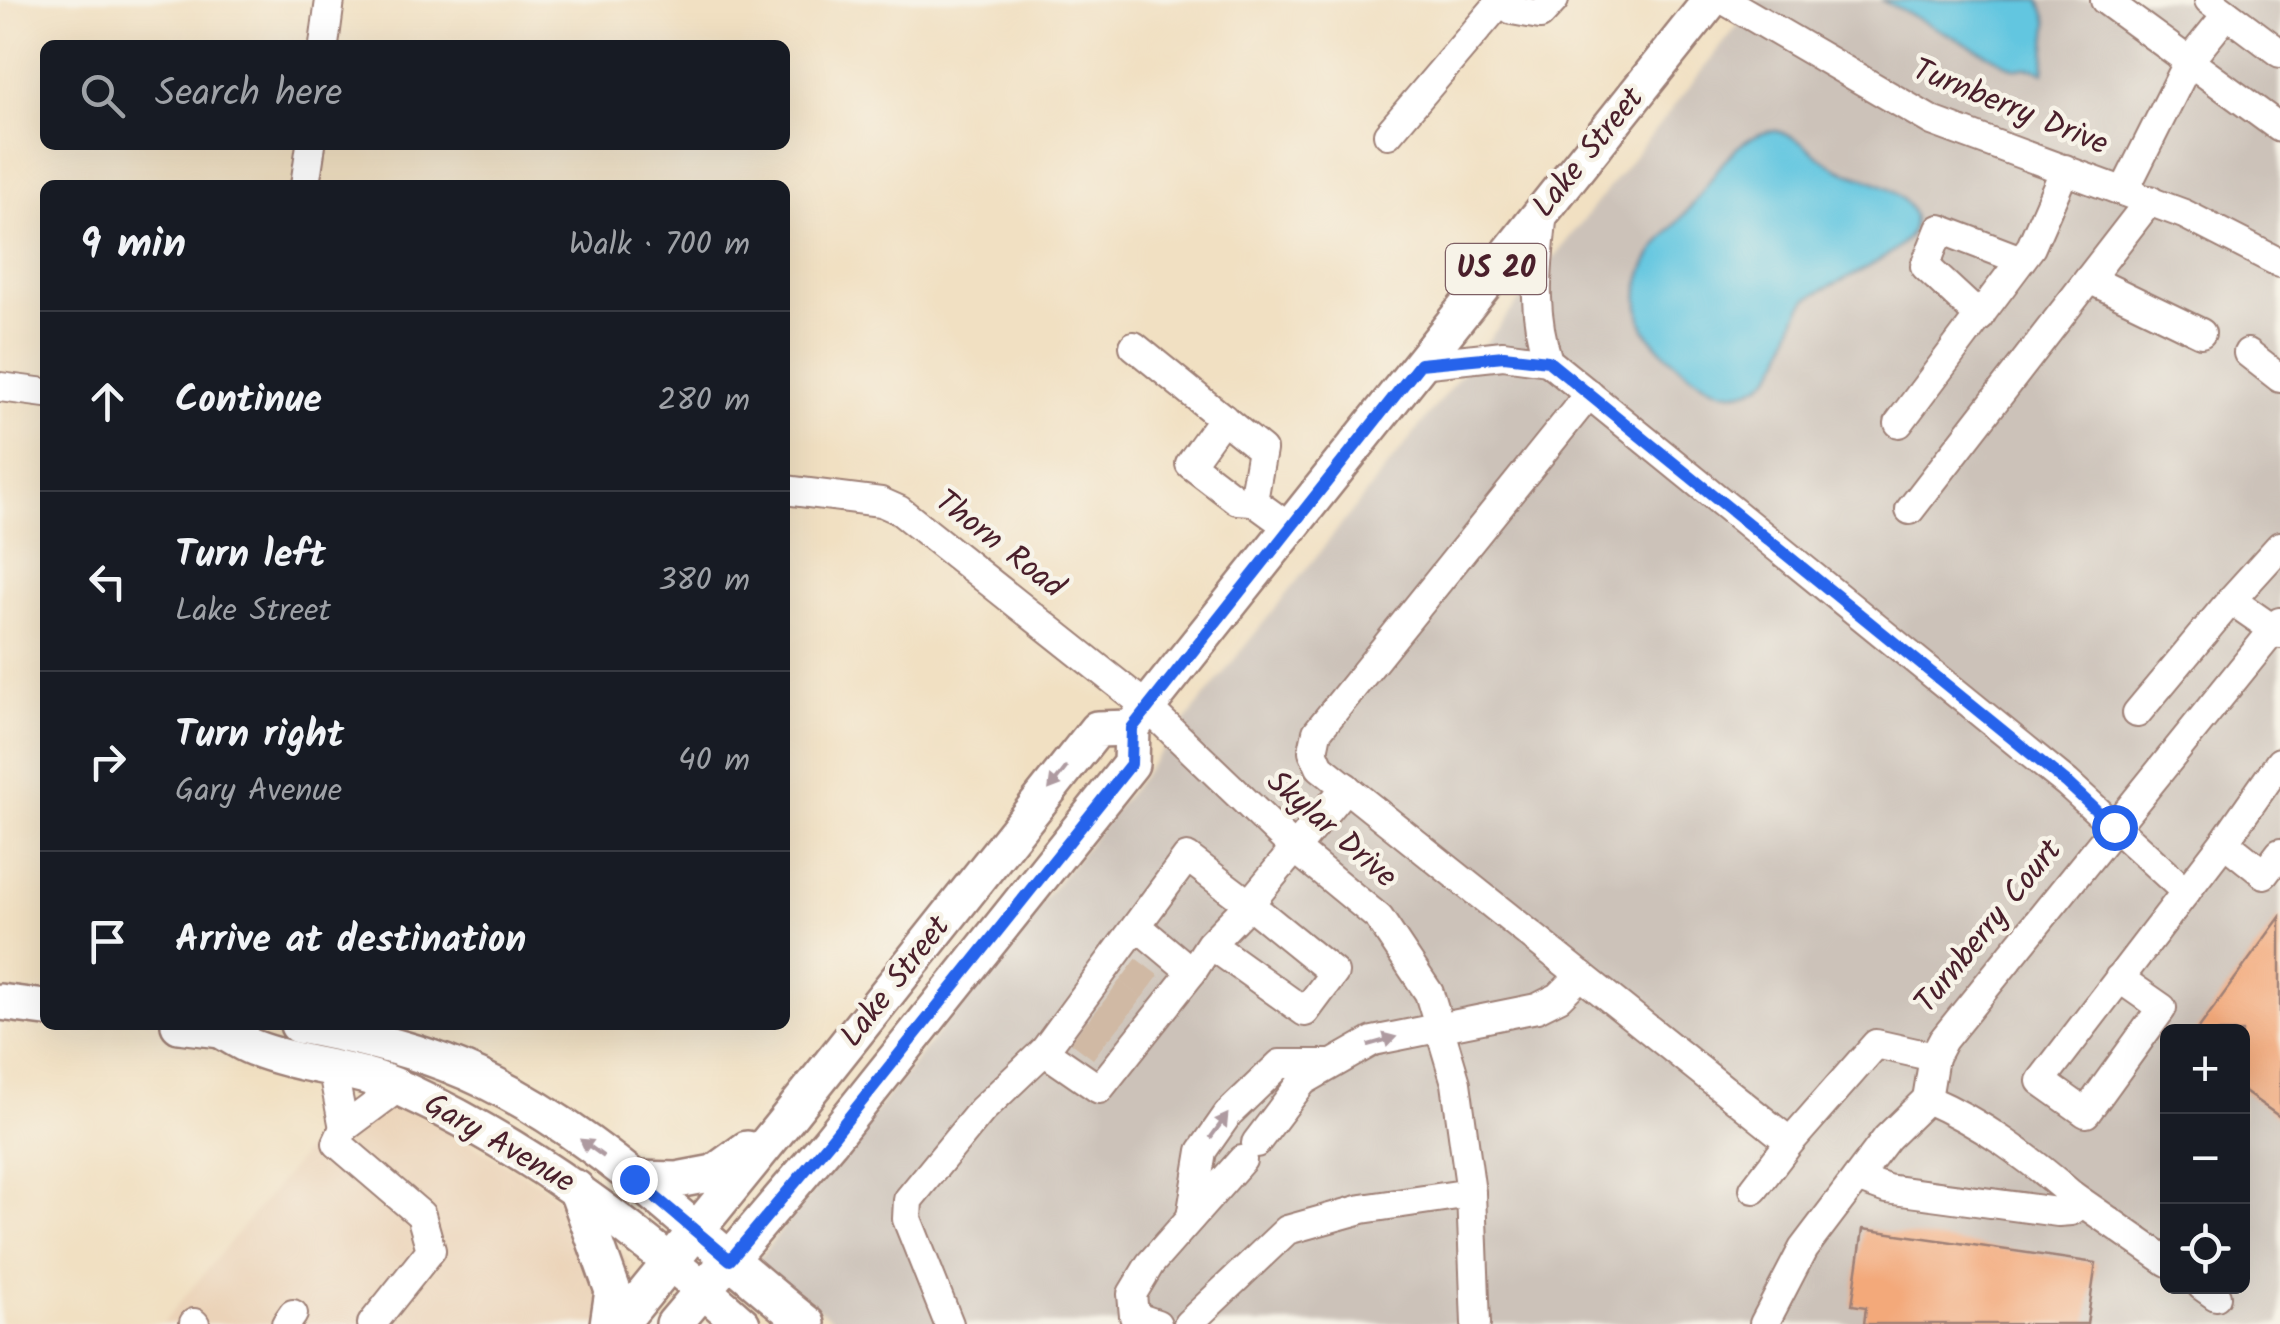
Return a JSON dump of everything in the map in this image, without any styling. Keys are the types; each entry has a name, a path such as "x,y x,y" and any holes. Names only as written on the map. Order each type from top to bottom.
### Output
{"main road":[{"name":"Lake Street","path":"703,1289 842,1126 1131,764 1139,718 1711,0"},
{"name":"Lake Street","path":"620,1324 792,1114 1096,729 1139,718"},
{"path":"0,1002 40,1007"},
{"name":"Gary Avenue","path":"216,1030 254,1048 399,1088 488,1133 576,1188 671,1260 742,1324"},
{"name":"Gary Avenue","path":"326,1030 364,1037 447,1064 529,1105 634,1179 807,1324"},
{"path":"634,1179 677,1180 714,1173 792,1114"},
{"path":"576,1188 614,1291 608,1324"},
{"name":"US 20","path":"674,1324 703,1289"}],"street":[{"path":"325,40 330,0"},
{"path":"1388,134 1502,0 1512,10 1540,14 1554,0"},
{"name":"Turnberry Drive","path":"1724,0 1932,122 2137,195 2241,241 2280,263"},
{"path":"2105,0 2280,128"},
{"path":"1910,510 2089,279 2137,195 2189,62 2218,7 2280,53"},
{"path":"306,180 310,150"},
{"path":"1899,423 2031,247 2065,170"},
{"path":"1543,210 1535,297 1537,327 1548,361"},
{"path":"1980,316 1925,266 1940,230 2021,260"},
{"path":"2089,279 2201,333"},
{"path":"1134,346 1262,450 1253,501"},
{"path":"2248,354 2280,378"},
{"path":"1420,364 1504,356 1548,361 2067,783 2186,892"},
{"path":"0,387 40,392"},
{"path":"1589,394 1317,732 1314,751 1320,767 1790,1142"},
{"path":"1223,418 1190,464 1237,500 1253,501 1290,528"},
{"name":"Thorn Road","path":"790,491 882,502 899,510 1139,718"},
{"path":"2137,713 2280,546"},
{"path":"2231,600 2278,629"},
{"name":"Turnberry Court","path":"1927,1099 1934,1057 1943,1040 2278,629"},
{"name":"Skylar Drive","path":"1139,718 1379,918 1428,993 1456,1083 1470,1193 1476,1324"},
{"path":"2120,978 2162,1008 2086,1113 2040,1082 2224,842 2280,762"},
{"path":"1044,1051 1100,1089 1138,1027 1192,972 1210,944 1346,787"},
{"path":"2224,842 2264,874 2280,853"},
{"path":"949,1324 907,1219 908,1200 982,1110 1097,995 1136,926 1188,857 1334,973 1304,1012 1210,944"},
{"path":"1136,926 1192,972"},
{"path":"1157,1324 1134,1316 1132,1294 1145,1271 1249,1152 1302,1080 1372,1042 1537,1008 1559,997 1581,975"},
{"path":"1754,1189 1876,1044 1934,1057"},
{"path":"1191,1218 1202,1151 1228,1114 1280,1064 1332,1064"},
{"path":"332,1067 344,1128"},
{"path":"372,1324 431,1250 421,1215 338,1143 344,1128 399,1088"},
{"path":"1764,1324 1803,1249 1887,1138 1927,1099 1968,1117 2007,1143 2160,1256"},
{"path":"1857,1178 1868,1185 2058,1212 2078,1206 2074,1196"},
{"path":"1188,1324 1287,1230 1362,1210 1470,1193"}],"shaded area":[{"path":"1758,0 2280,0 2280,1324 839,1324 756,1262"},
{"path":"357,1089 425,1116 544,1187 599,1230 626,1257 631,1273 625,1293 604,1324 162,1324"}],"water":[{"path":"1881,0 2040,0 2048,23 2044,72 2015,68"},
{"path":"1776,131 1795,139 1832,166 1884,186 1907,204 1914,222 1907,238 1891,253 1807,299 1774,371 1766,380 1740,392 1720,390 1681,367 1648,334 1641,319 1640,283 1652,254 1724,161 1752,138"}],"building":[{"path":"2280,917 2280,1117 2250,1096 2250,1024 2202,1024"},
{"path":"1863,1229 2096,1263 2087,1324 1864,1324 1866,1307 1852,1305"}],"tunnel":[{"path":"1128,970 1157,992"},
{"path":"1111,992 1140,1014"},
{"path":"1097,1010 1124,1032"},
{"path":"1079,1031 1107,1052"}],"route":[{"path":"634,1179 730,1260 1131,764 1132,728 1147,707 1420,364 1504,356 1548,361 2067,783 2114,827"}]}
